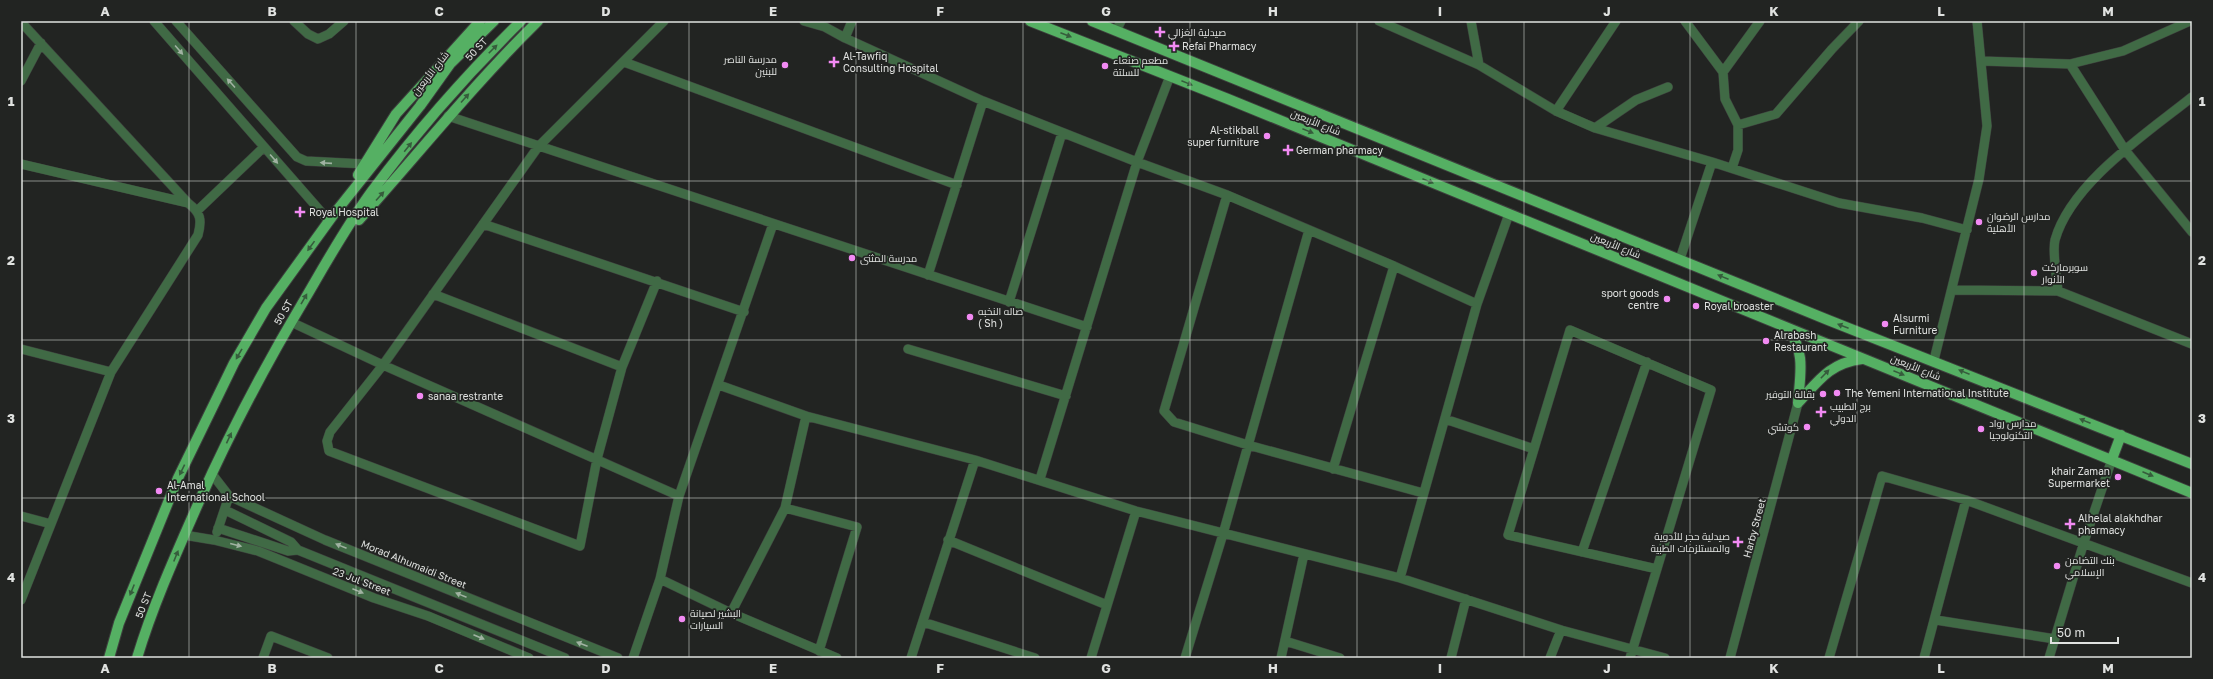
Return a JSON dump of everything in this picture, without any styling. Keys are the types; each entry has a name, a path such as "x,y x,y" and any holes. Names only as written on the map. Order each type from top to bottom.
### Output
{"main road":[{"name":"50 ST","path":"332,218 396,114 480,21"},
{"name":"شارع الأربعين","path":"420,106 450,64 494,21"},
{"path":"420,106 502,21"},
{"name":"50 ST","path":"137,658 144,635 184,535 246,402 335,246 372,192 436,112 487,54 521,21"},
{"path":"335,246 406,168 448,116 504,55 538,21"},
{"name":"شارع الأربعين","path":"1030,21 1170,76 1788,329 2112,458 2192,493"},
{"name":"شارع الأربعين","path":"1092,21 1828,320 1934,360 2192,464"},
{"name":"50 ST","path":"109,658 119,623 178,478 234,362 266,308 332,218 420,106"},
{"path":"1788,329 1793,336 1801,354 1798,403"},
{"path":"1798,403 1829,370 1840,363 1863,359"},
{"path":"2112,458 2121,435"}],"street":[{"path":"154,21 264,147 332,218"},
{"path":"176,21 297,157 306,162 365,164"},
{"path":"294,21 308,34 318,39 329,34 344,21"},
{"path":"657,281 622,368 597,459 580,546 329,451 327,441 330,432 382,365 538,147 664,21"},
{"path":"804,21 825,27 845,38 983,101 1062,133 1227,195 1394,266 1477,304"},
{"path":"845,38 852,21"},
{"path":"1116,31 1121,21"},
{"path":"1379,21 1478,65 1556,112 1595,128 1732,168 1839,203 1922,218 1967,230"},
{"path":"1471,21 1478,65"},
{"path":"1684,21 1723,72 1725,100 1738,125 1738,150 1732,168"},
{"path":"1723,72 1760,21"},
{"path":"1738,125 1776,114 1832,49 1859,21"},
{"path":"1971,21 1982,61"},
{"path":"1934,360 1979,179 1987,126 1977,21"},
{"path":"21,22 188,203 198,210 202,222 198,235 111,372 21,600"},
{"path":"1556,112 1614,22"},
{"path":"1982,61 2070,64 2123,51 2189,24"},
{"path":"21,81 41,43"},
{"path":"624,62 957,185"},
{"path":"2070,64 2125,150 2192,232"},
{"path":"1040,479 1138,162 1170,76"},
{"path":"1595,128 1636,100 1668,87"},
{"path":"2058,291 2054,242 2063,218 2077,196 2125,150 2192,97"},
{"path":"928,275 983,101"},
{"path":"448,116 538,147 1087,327"},
{"path":"1009,302 1062,133"},
{"path":"198,210 264,147"},
{"path":"1680,259 1712,162"},
{"path":"21,164 188,203"},
{"path":"1227,195 1164,411 1174,422 1248,445 1423,494"},
{"path":"1400,578 1423,494 1446,419 1477,304 1509,214"},
{"path":"483,224 657,281 744,312"},
{"path":"634,658 660,579 679,496 719,385 773,224"},
{"path":"1185,658 1223,534 1309,230"},
{"path":"1333,469 1394,266"},
{"path":"1952,290 2058,291 2192,344"},
{"path":"433,294 622,368"},
{"path":"291,322 382,365 679,496"},
{"path":"1632,654 1711,390 1570,330 1508,535 1657,569"},
{"path":"21,349 111,372"},
{"path":"908,349 1066,396"},
{"path":"1582,552 1647,362"},
{"path":"719,385 806,416 975,460 1040,479 1136,511 1400,578 1632,654 1665,658"},
{"name":"Harby Street","path":"1732,658 1798,403"},
{"path":"731,613 785,508 806,416"},
{"path":"1446,419 1534,449"},
{"path":"2049,658 2084,542 2112,458"},
{"path":"911,658 975,460"},
{"name":"Morad Alhumaidi Street","path":"212,474 229,496 325,540 618,658"},
{"path":"1830,658 1882,476 1966,500 2084,542 2192,583"},
{"path":"214,540 229,496"},
{"path":"1924,658 1936,620 1966,500"},
{"path":"785,508 857,527 820,651"},
{"path":"225,510 291,542 298,550 565,658"},
{"path":"1091,658 1136,511"},
{"path":"21,516 51,524"},
{"path":"218,528 288,551 298,550"},
{"name":"23 Jul Street","path":"184,535 214,540 258,551 374,598 428,616 529,658"},
{"path":"948,540 1107,606"},
{"path":"1281,658 1304,554"},
{"path":"660,579 731,613 837,658"},
{"path":"1450,658 1466,599"},
{"path":"1936,620 2055,639"},
{"path":"923,622 1036,658"},
{"path":"1550,658 1561,630"},
{"path":"263,658 271,636 328,658"},
{"path":"1285,641 1340,658"}],"place":[{"name":"صيدلية الغزالي","path":"1160,32"},
{"name":"Refai Pharmacy","path":"1174,46"},
{"name":"Al-Tawfiq Consulting Hospital","path":"834,62"},
{"name":"مدرسة الناصر للبنين","path":"785,65"},
{"name":"مطعم صنعاء للسلتة","path":"1105,66"},
{"name":"Al-stikball super furniture","path":"1267,136"},
{"name":"German pharmacy","path":"1288,150"},
{"name":"Royal Hospital","path":"300,212"},
{"name":"مدارس الرضوان الأهلية","path":"1979,222"},
{"name":"مدرسة المثنى","path":"852,258"},
{"name":"سوبرماركت الأنوار","path":"2034,273"},
{"name":"sport goods centre","path":"1667,299"},
{"name":"Royal broaster","path":"1696,306"},
{"name":"صاله النخبه ( Sh )","path":"970,317"},
{"name":"Alsurmi Furniture","path":"1885,324"},
{"name":"Alrabash Restaurant","path":"1766,341"},
{"name":"The Yemeni International Institute","path":"1837,393"},
{"name":"بقالة التوفير","path":"1823,394"},
{"name":"sanaa restrante","path":"420,396"},
{"name":"برج الطبيب الدولي","path":"1821,412"},
{"name":"كوتشي","path":"1807,427"},
{"name":"مدارس رواد التكنولوجيا","path":"1981,429"},
{"name":"khair Zaman Supermarket","path":"2118,477"},
{"name":"Al-Amal International School","path":"159,491"},
{"name":"Alhelal alakhdhar pharmacy","path":"2070,524"},
{"name":"صيدلية حجر للأدوية والمستلزمات الطبية","path":"1738,542"},
{"name":"بنك التضامن الإسلامي","path":"2057,566"},
{"name":"البشير لصيانة السيارات","path":"682,619"}]}
